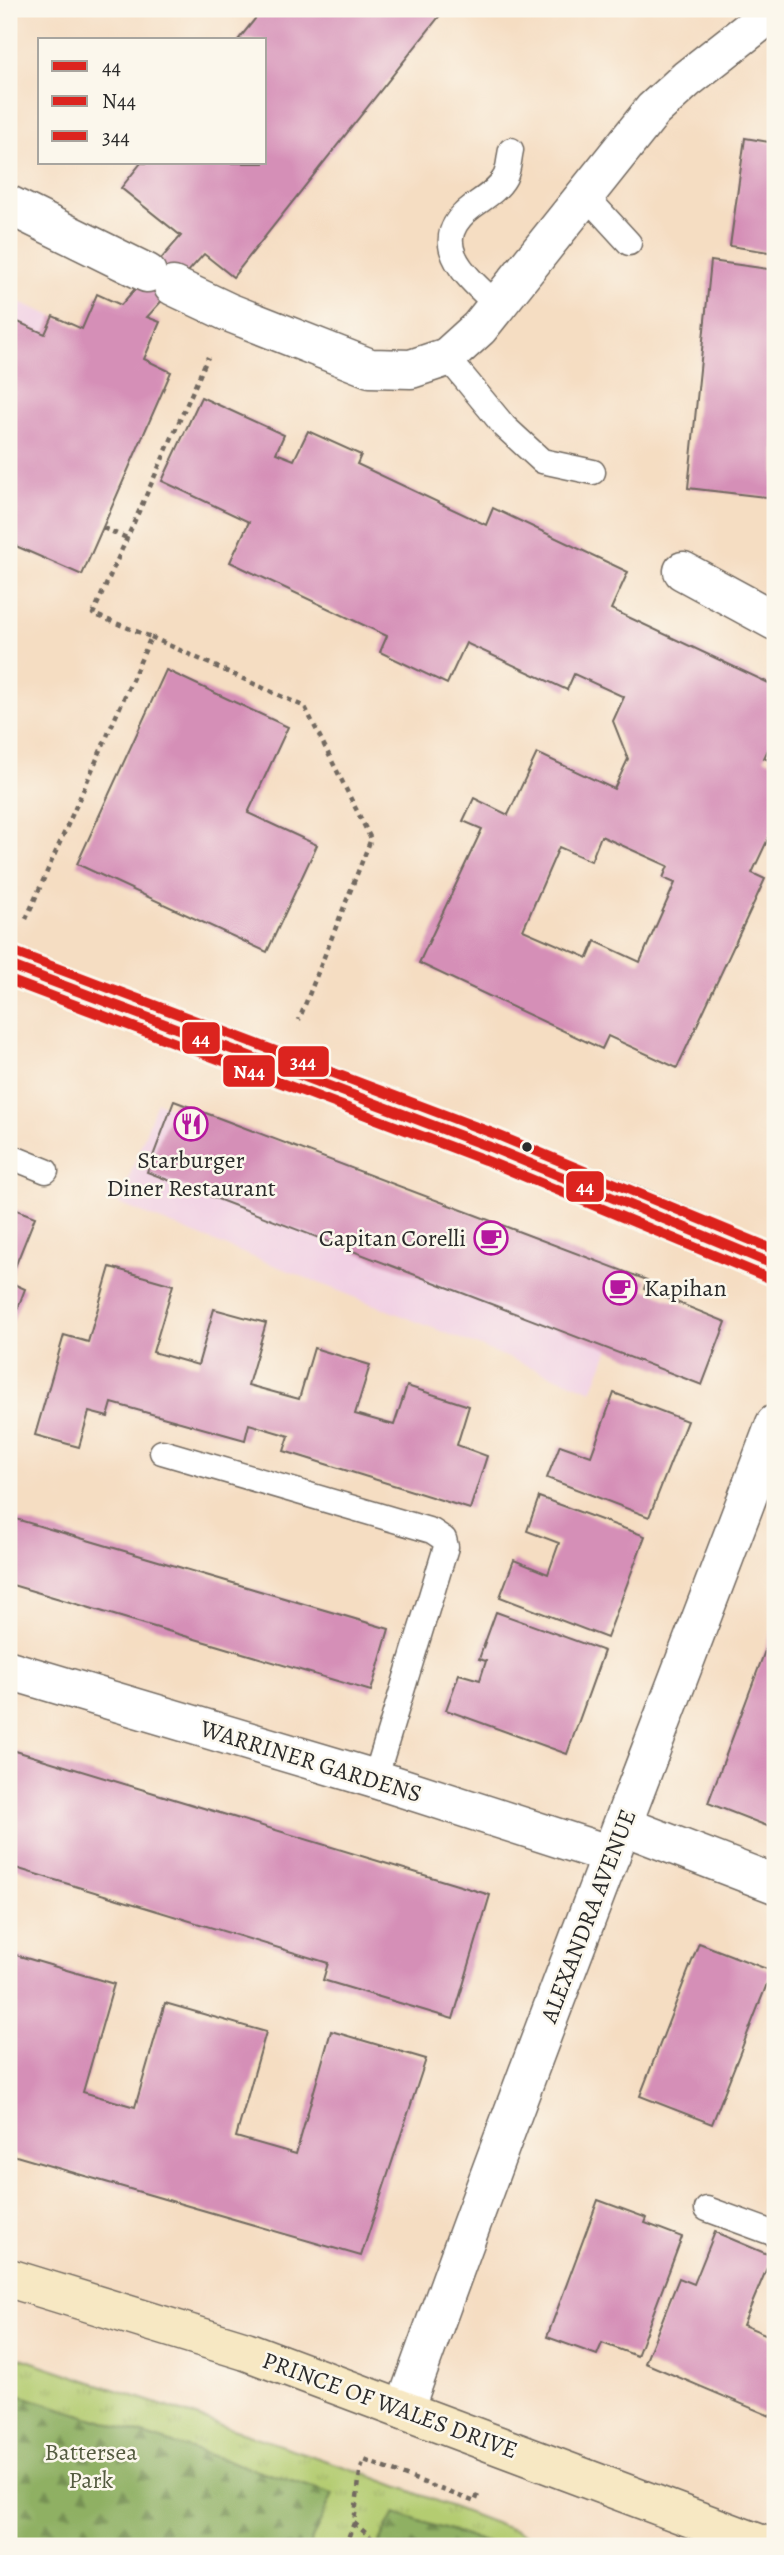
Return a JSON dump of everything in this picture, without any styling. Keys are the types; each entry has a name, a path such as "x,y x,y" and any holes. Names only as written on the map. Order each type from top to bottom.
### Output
{"highway":[{"path":"9,965 634,1203 775,1265"}],"street":[{"path":"9,205 228,312 370,368 411,369 447,357 479,328 653,110 687,79 775,10"},
{"path":"682,570 775,621"},
{"name":"ALEXANDRA AVENUE","path":"404,2410 506,2127 775,1424"},
{"name":"WARRINER GARDENS","path":"9,1670 374,1779 617,1840 775,1884"},
{"name":"PRINCE OF WALES DRIVE","path":"9,2278 246,2351 766,2546"}],"lane":[{"path":"497,305 454,261 450,242 455,225 505,177 511,150"},
{"path":"585,195 629,243"},
{"path":"447,357 504,426 542,461 593,472"},
{"path":"9,1156 46,1171"},
{"path":"162,1452 432,1531 444,1539 446,1547 374,1779"},
{"path":"707,2209 775,2234"}],"path":[{"path":"228,312 93,614 151,637 304,708 371,839 280,1066"},
{"path":"103,527 127,538"},
{"path":"25,921 151,637"},
{"path":"345,2546 354,2523 364,2460 475,2502 479,2491"},
{"path":"354,2523 381,2546"}],"shaded area":[{"path":"9,298 53,316 9,417"},
{"path":"157,1102 635,1284 592,1391 119,1204"}],"green space":[{"name":"Battersea Park","path":"9,2354 360,2472 555,2546 9,2546"},
{"name":"Battersea Park","path":"9,2392 333,2494 309,2546 9,2546"},
{"path":"395,2513 497,2546 378,2546"}],"building":[{"path":"263,9 445,9 233,277 204,254 147,317 160,322 144,359 171,372 82,575 9,543 9,318 45,334 53,316 82,329 97,294 121,305 181,236 121,188 140,164 266,164 266,38 240,38"},
{"path":"745,138 775,143 775,253 730,246"},
{"path":"711,261 775,270 775,498 688,488"},
{"path":"201,397 284,435 276,453 294,460 308,431 361,455 357,464 486,525 493,508 628,572 611,609 775,686 775,735 764,758 775,763 775,824 752,873 765,879 677,1068 608,1036 602,1049 419,963 482,829 463,821 474,798 508,815 537,753 614,789 628,759 613,721 624,697 574,674 567,690 466,643 447,684 380,652 387,636 230,562 249,522 162,481","holes":["601,836 668,866 663,878 675,883 640,962 595,941 588,958 523,930 559,847 591,861"]},
{"path":"166,670 288,727 248,813 317,845 267,952 77,864"},
{"path":"174,1101 647,1280 644,1289 726,1322 702,1385 147,1172"},
{"path":"9,1207 35,1217 9,1282"},
{"path":"110,1267 173,1285 153,1352 198,1365 214,1309 266,1323 248,1385 299,1399 314,1348 370,1365 355,1414 394,1425 407,1386 469,1406 457,1445 487,1456 470,1509 284,1451 289,1436 249,1424 245,1440 112,1403 108,1417 89,1412 79,1447 35,1435 64,1335 88,1342"},
{"path":"9,1282 25,1289 9,1331"},
{"path":"614,1393 687,1421 649,1517 547,1478 560,1445 591,1456"},
{"path":"539,1497 645,1536 607,1638 500,1597 514,1560 548,1574 559,1543 527,1531"},
{"path":"9,1517 389,1629 371,1691 9,1584"},
{"path":"496,1612 604,1651 567,1754 446,1710 459,1674 480,1680 486,1661 479,1659"},
{"path":"775,1624 775,1829 708,1803"},
{"path":"9,1749 490,1895 453,2019 323,1980 328,1963 9,1866"},
{"path":"699,1943 772,1971 712,2124 640,2096"},
{"path":"9,1953 114,1984 83,2092 135,2107 165,2003 266,2032 236,2137 296,2154 331,2031 426,2059 361,2256 9,2154"},
{"path":"598,2200 647,2218 645,2223 682,2237 637,2356 602,2343 597,2355 547,2337"},
{"path":"715,2232 772,2256 743,2325 775,2338 775,2418 645,2363 679,2278 694,2284"}],"transit line":[{"name":"344","path":"14,952 495,1134 775,1250"},
{"name":"44","path":"9,965 490,1147 775,1265"},
{"name":"N44","path":"9,980 485,1160 769,1278"}],"place":[{"name":"Starburger Diner Restaurant","path":"191,1124"},
{"name":"Capitan Corelli","path":"491,1238"},
{"name":"Kapihan","path":"620,1288"}]}
